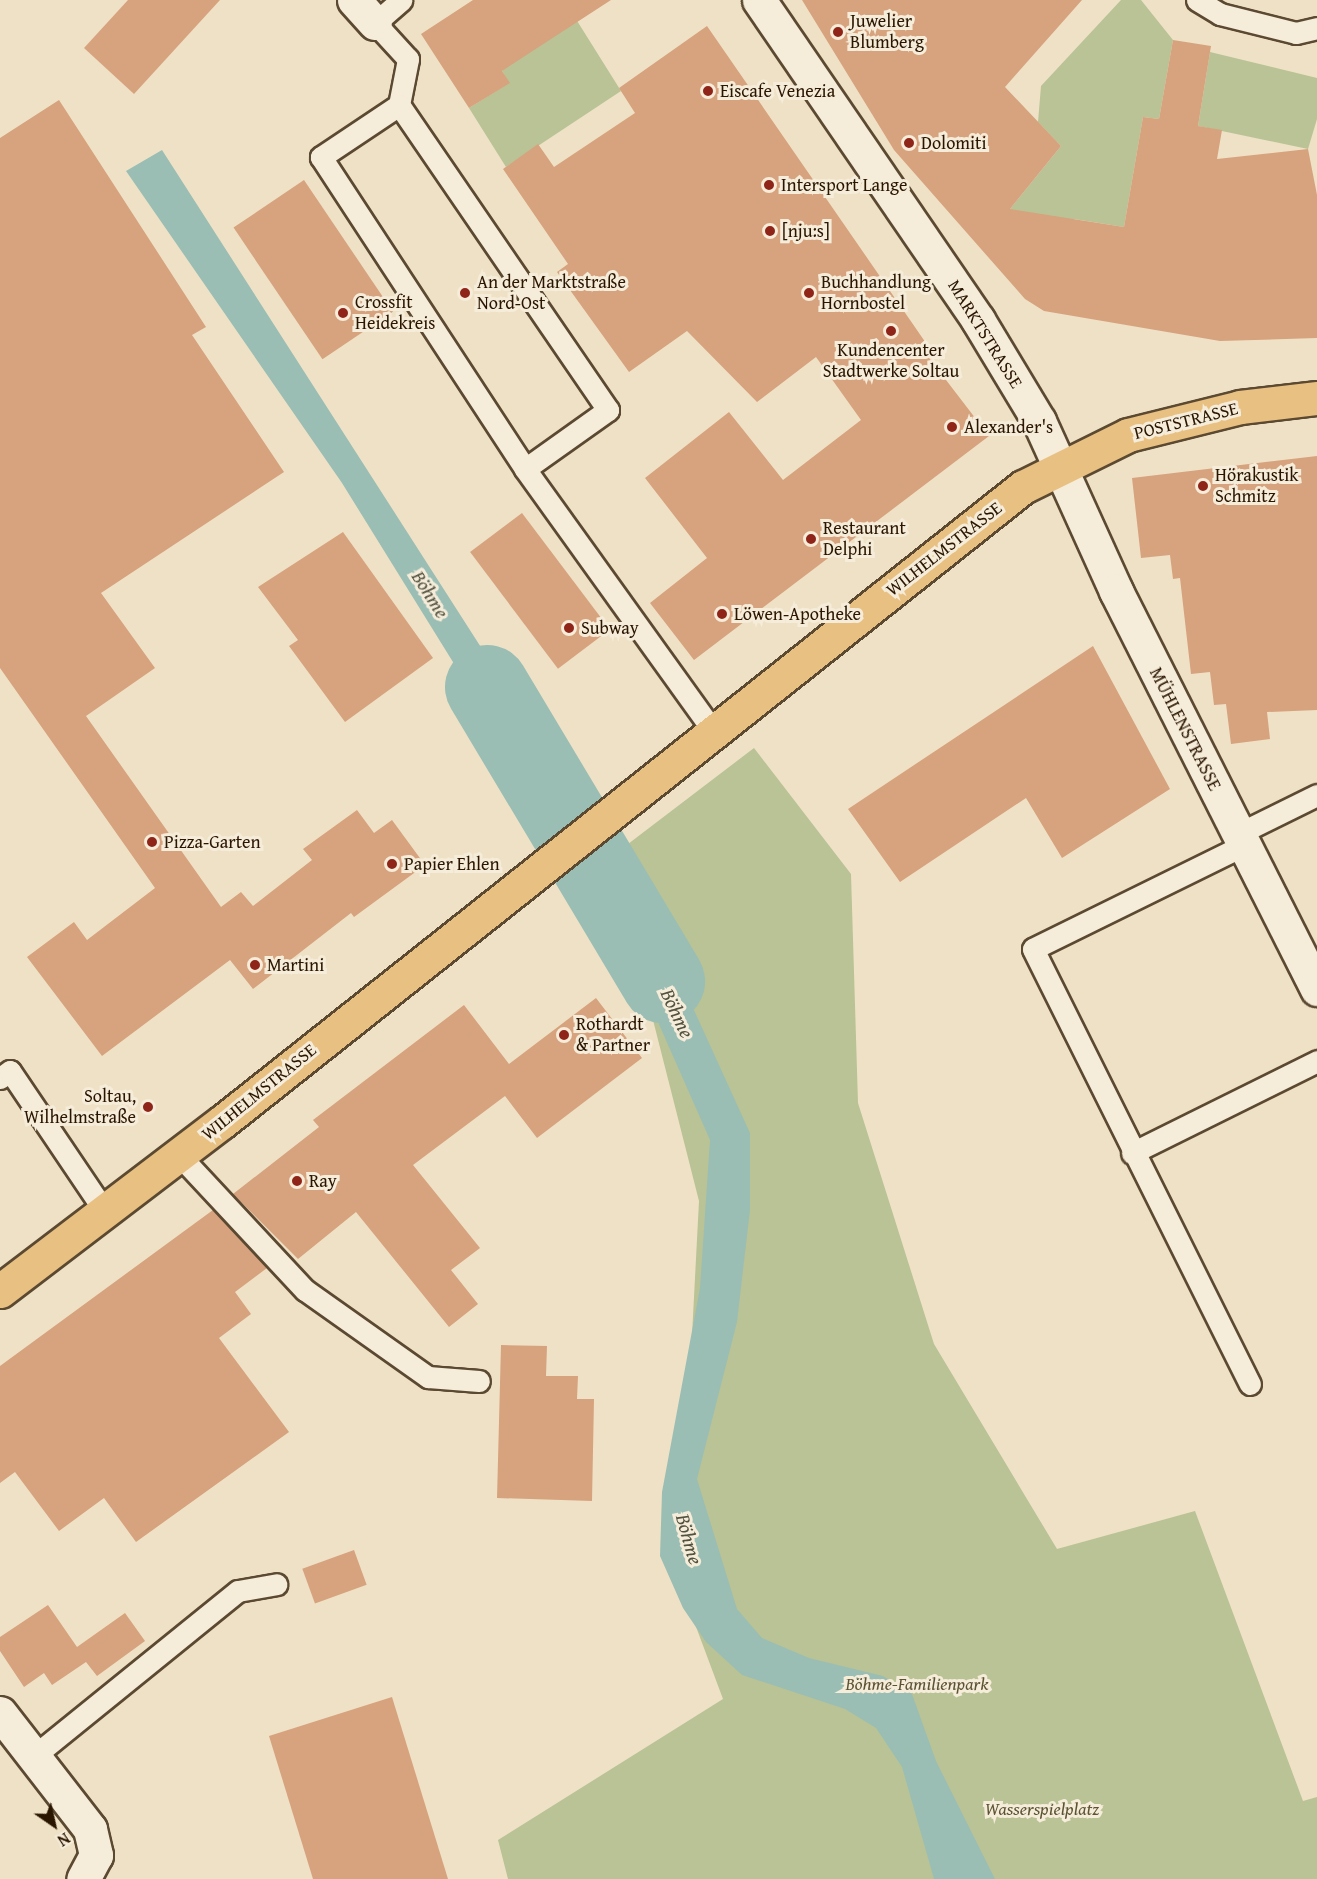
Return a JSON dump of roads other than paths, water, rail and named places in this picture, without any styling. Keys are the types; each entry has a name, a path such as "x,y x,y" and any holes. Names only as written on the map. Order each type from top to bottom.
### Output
{"main road":[{"name":"POSTSTRASSE","path":"1061,466 1128,435 1181,419 1317,398"},
{"name":"WILHELMSTRASSE","path":"0,1291 179,1155 1023,487 1061,466"}],"street":[{"name":"MARKTSTRASSE","path":"759,0 978,320 1061,466"},
{"name":"MÜHLENSTRASSE","path":"1061,466 1116,591 1317,989"},
{"path":"0,1713 90,1829 96,1855 83,1879"}],"lane":[{"path":"401,0 365,12 408,59 399,105 321,157 525,469 713,731"},
{"path":"1197,0 1220,14 1296,33 1317,28"},
{"path":"399,105 608,410 525,469"},
{"path":"1250,1384 1132,1153 1033,949 1241,840 1317,795"},
{"path":"1132,1153 1317,1061"},
{"path":"0,1078 10,1071 105,1212"},
{"path":"179,1155 305,1290 428,1377 479,1382"},
{"path":"34,1756 238,1591 276,1584"}],"water":[{"path":"162,150 563,775 536,796 342,483 126,171"},
{"path":"618,869 683,986 750,1133 750,1210 737,1322 697,1479 737,1609 762,1638 809,1658 883,1676 912,1694 936,1761 995,1879 934,1879 902,1767 876,1728 845,1709 742,1675 706,1642 683,1608 660,1556 662,1492 700,1288 710,1140 654,1013 578,900"}],"waterway":[{"name":"Böhme","path":"487,687 663,981"}],"place":[{"name":"Juwelier Blumberg","path":"838,32"},
{"name":"Eiscafe Venezia","path":"708,91"},
{"name":"Dolomiti","path":"909,143"},
{"name":"Intersport Lange","path":"769,185"},
{"name":"[nju:s]","path":"770,231"},
{"name":"An der Marktstraße Nord-Ost","path":"465,293"},
{"name":"Buchhandlung Hornbostel","path":"809,293"},
{"name":"Crossfit Heidekreis","path":"343,313"},
{"name":"Kundencenter Stadtwerke Soltau","path":"891,331"},
{"name":"Alexander's","path":"952,427"},
{"name":"Hörakustik Schmitz","path":"1203,486"},
{"name":"Restaurant Delphi","path":"811,539"},
{"name":"Löwen-Apotheke","path":"722,614"},
{"name":"Subway","path":"569,628"},
{"name":"Pizza-Garten","path":"152,842"},
{"name":"Papier Ehlen","path":"392,864"},
{"name":"Martini","path":"255,965"},
{"name":"Rothardt & Partner","path":"564,1035"},
{"name":"Soltau, Wilhelmstraße","path":"148,1107"},
{"name":"Ray","path":"297,1181"}],"park label":[{"name":"Böhme-Familienpark","path":"917,1684"},
{"name":"Wasserspielplatz","path":"1042,1809"}]}
